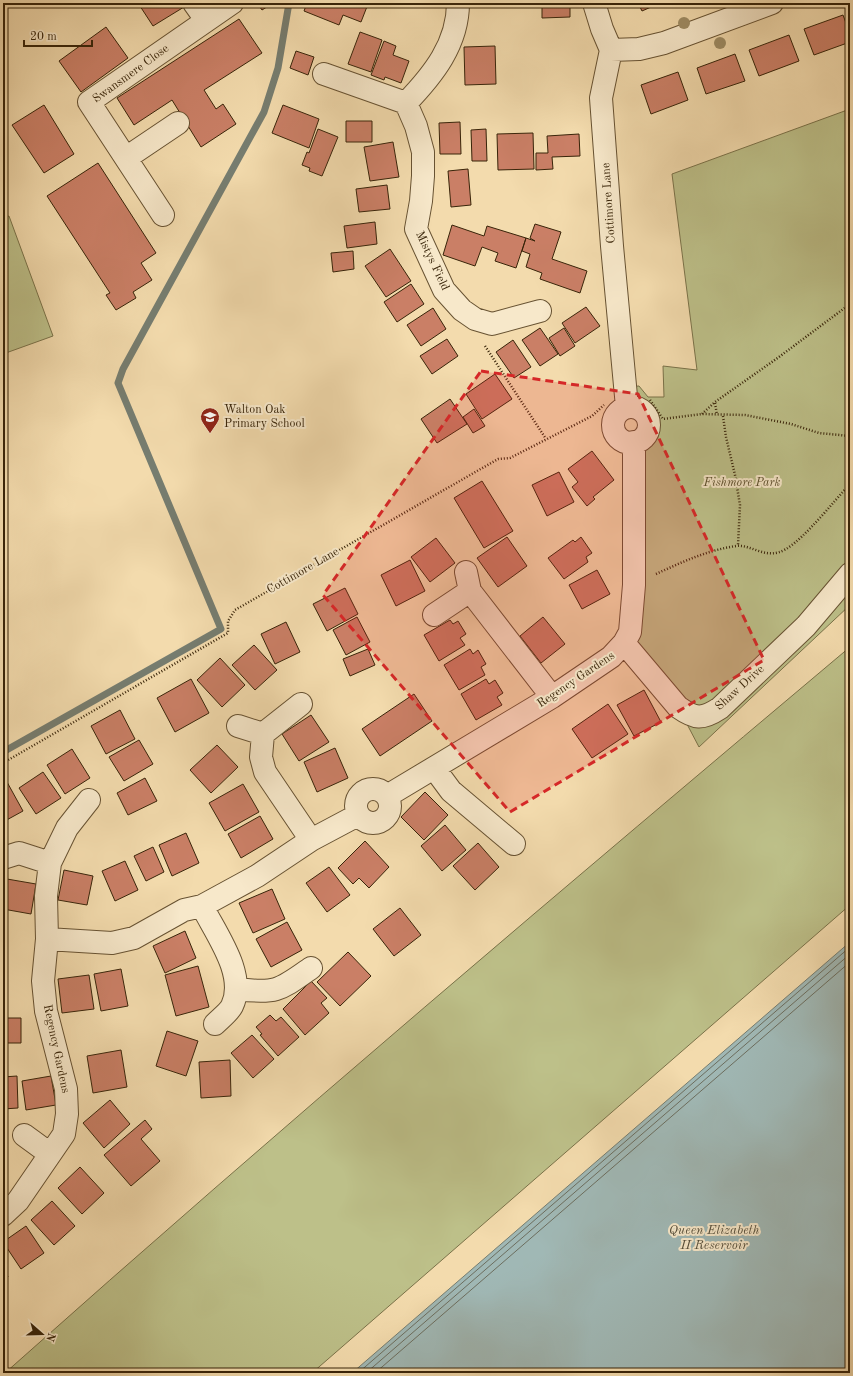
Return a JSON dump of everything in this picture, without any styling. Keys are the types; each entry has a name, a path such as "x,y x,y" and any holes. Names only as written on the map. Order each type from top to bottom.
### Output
{"street":[{"name":"Swansmere Close","path":"164,215 89,102 200,12 232,3"},
{"path":"324,74 406,103 426,82 443,58 454,35 458,3"},
{"path":"594,3 602,29 611,50 639,49 664,43 772,3"},
{"name":"Cottimore Lane","path":"611,50 601,98 612,246 627,407"},
{"name":"Mistys Field","path":"406,103 416,126 423,152 421,201 416,229 444,290 462,310 475,319 492,324 540,311"},
{"path":"126,158 178,123"},
{"name":"Regency Gardens","path":"47,939 112,943 134,938 184,910 202,906 257,876 311,840 358,815 363,820 373,823 381,821 388,815 390,804 387,796 552,697 611,657 624,644 630,632 634,585 634,442 645,435 648,422 641,410 627,407"},
{"name":"Shaw Drive","path":"624,644 678,707 688,714 699,718 720,708 806,626 850,574"},
{"path":"434,615 468,582 552,697"},
{"path":"301,704 263,734 260,757 265,772 311,840"},
{"path":"238,726 263,734"},
{"path":"434,768 451,791 514,844"},
{"name":"Regency Gardens","path":"3,1215 18,1201 64,1134 67,1114 66,1089 46,1011 43,981 47,939 46,896 50,863 67,828 89,800"},
{"path":"3,858 19,853 50,863"},
{"path":"202,906 234,970 237,989 231,1007 216,1024"},
{"path":"237,989 263,992 282,988 311,968"},
{"path":"24,1135 50,1154"}],"path":[{"path":"702,414 715,402 850,304"},
{"path":"483,342 546,439"},
{"path":"648,397 663,419 702,414 724,416 746,415 791,424 819,433 850,436"},
{"name":"Cottimore Lane","path":"3,762 228,633 228,621 235,610 498,459 510,458 592,416 608,400"},
{"path":"715,402 717,415"},
{"path":"724,416 726,437 740,505 738,545"},
{"path":"634,585 698,555 738,545 767,553 776,553 786,549 799,539 850,484"}],"highlighted area":[{"path":"481,371 638,394 764,660 510,812 323,595"}],"green space":[{"name":"Fishmore Park","path":"850,109 850,605 699,747 678,707 630,632 642,438 647,431 648,422 644,413 637,408 626,387 639,386 648,397 664,397 663,366 697,370 672,174"},
{"path":"9,216 53,336 3,354 3,218"},
{"path":"850,647 850,905 312,1373 5,1373 319,1098"}],"water":[{"name":"Queen Elizabeth II Reservoir","path":"850,942 850,1373 352,1373"}],"building":[{"path":"138,3 181,3 184,7 153,26"},
{"path":"257,3 273,3 262,10"},
{"path":"307,3 368,4 361,22 343,15 339,25 304,11"},
{"path":"410,3 440,3 440,4 410,5"},
{"path":"482,3 503,3 503,6 482,7"},
{"path":"508,3 528,3 528,4 509,5"},
{"path":"533,3 570,3 570,17 542,18 542,5 533,6"},
{"path":"638,3 660,3 642,11"},
{"path":"843,15 850,34 850,42 814,55 804,29"},
{"path":"239,19 262,53 204,90 216,109 223,104 236,124 201,147 172,100 134,125 117,98"},
{"path":"106,27 128,58 81,92 59,61"},
{"path":"360,32 382,40 371,72 348,64"},
{"path":"789,35 799,61 759,76 749,50"},
{"path":"384,41 396,46 393,55 409,61 401,83 385,77 384,80 371,75"},
{"path":"495,46 496,84 465,85 464,47"},
{"path":"296,51 314,57 308,75 290,68"},
{"path":"735,54 745,81 706,94 697,68"},
{"path":"678,72 688,100 651,114 641,85"},
{"path":"44,105 74,154 44,173 12,125"},
{"path":"283,105 319,119 309,148 272,133"},
{"path":"346,121 372,121 372,142 346,142"},
{"path":"460,122 461,154 440,154 439,123"},
{"path":"318,129 338,137 322,176 309,171 310,168 302,165 307,152 309,153"},
{"path":"486,129 487,161 472,161 471,130"},
{"path":"533,133 534,169 498,170 497,134"},
{"path":"579,134 580,156 552,157 553,169 536,170 536,153 548,153 547,136"},
{"path":"393,142 399,177 370,181 364,147"},
{"path":"98,163 156,253 141,263 152,280 133,292 136,298 116,310 106,295 110,293 47,196"},
{"path":"468,169 471,205 451,207 448,171"},
{"path":"387,185 390,209 359,212 356,189"},
{"path":"375,222 377,244 347,248 344,226"},
{"path":"535,224 561,232 552,259 587,271 580,293 540,279 542,273 526,267 530,254 522,251 526,238 535,241 530,238"},
{"path":"452,225 484,236 487,226 526,238 516,268 495,261 498,253 482,247 475,266 443,255"},
{"path":"390,249 411,281 386,297 365,266"},
{"path":"353,251 354,269 333,272 331,253"},
{"path":"411,284 424,304 397,322 384,302"},
{"path":"586,307 600,326 575,343 562,323"},
{"path":"433,308 446,329 421,346 407,325"},
{"path":"540,328 558,354 540,366 522,340"},
{"path":"564,328 575,346 560,356 549,338"},
{"path":"447,339 458,356 432,374 420,356"},
{"path":"513,340 531,367 514,378 496,352"},
{"path":"495,374 512,399 482,419 466,394"},
{"path":"450,399 467,424 437,443 421,419"},
{"path":"474,409 485,426 473,433 463,417"},
{"path":"592,451 614,480 593,497 595,499 587,506 572,487 578,482 568,469"},
{"path":"559,472 574,502 547,516 532,485"},
{"path":"482,481 513,531 484,548 454,498"},
{"path":"507,537 527,566 498,587 477,558"},
{"path":"581,537 592,553 586,557 588,562 564,579 548,558 573,540 575,542"},
{"path":"436,538 455,563 430,582 411,557"},
{"path":"410,560 425,591 396,606 381,575"},
{"path":"597,570 610,594 582,609 569,585"},
{"path":"345,588 358,614 327,631 313,604"},
{"path":"357,617 370,642 346,655 333,630"},
{"path":"543,617 565,644 541,663 520,636"},
{"path":"450,620 453,624 458,621 466,634 460,638 465,645 439,661 424,635"},
{"path":"286,622 300,652 275,664 261,634"},
{"path":"254,645 277,670 255,690 232,665"},
{"path":"368,649 375,665 350,676 343,659"},
{"path":"470,649 473,654 478,650 486,664 481,667 485,675 459,690 444,665"},
{"path":"220,658 245,685 222,707 197,680"},
{"path":"191,679 209,713 175,732 157,698"},
{"path":"486,679 489,684 495,680 503,693 497,697 502,705 476,720 461,694"},
{"path":"644,690 661,722 634,736 617,705"},
{"path":"414,694 432,721 380,756 362,729"},
{"path":"608,704 628,734 592,758 572,729"},
{"path":"120,710 135,739 106,754 91,726"},
{"path":"311,715 329,742 299,761 282,734"},
{"path":"139,740 153,764 124,781 109,757"},
{"path":"217,745 238,767 211,793 190,770"},
{"path":"335,748 348,778 317,792 304,762"},
{"path":"72,749 90,778 65,794 47,765"},
{"path":"43,772 61,798 36,814 19,788"},
{"path":"145,778 157,801 128,815 117,793"},
{"path":"7,782 23,811 3,822 3,784"},
{"path":"243,784 259,812 225,831 209,803"},
{"path":"425,792 448,815 424,840 401,817"},
{"path":"260,816 273,839 241,858 228,834"},
{"path":"445,825 466,850 442,871 421,846"},
{"path":"186,833 199,863 172,876 159,845"},
{"path":"365,841 389,867 369,888 359,878 353,884 338,868"},
{"path":"478,843 499,867 475,890 453,866"},
{"path":"153,847 164,872 146,881 134,856"},
{"path":"125,861 138,890 115,901 102,871"},
{"path":"329,867 350,895 327,912 306,883"},
{"path":"64,870 93,876 87,905 58,900"},
{"path":"7,879 36,884 31,914 3,909"},
{"path":"272,889 285,919 253,933 239,903"},
{"path":"400,908 421,935 394,956 373,929"},
{"path":"287,922 302,950 271,967 256,939"},
{"path":"185,931 196,958 165,973 153,946"},
{"path":"348,952 371,976 340,1006 317,982"},
{"path":"198,966 209,1007 176,1016 165,975"},
{"path":"121,969 128,1006 101,1011 94,974"},
{"path":"89,975 94,1009 62,1013 58,979"},
{"path":"311,981 327,998 321,1003 329,1013 305,1035 283,1009"},
{"path":"4,982 4,1010 3,1010"},
{"path":"270,1015 276,1021 281,1017 299,1037 278,1056 260,1035 262,1034 256,1027"},
{"path":"3,1018 21,1018 21,1043 3,1043"},
{"path":"167,1031 198,1041 186,1076 156,1066"},
{"path":"252,1035 274,1059 253,1078 231,1053"},
{"path":"121,1050 127,1087 93,1093 87,1056"},
{"path":"230,1060 231,1096 201,1098 199,1062"},
{"path":"17,1076 18,1108 3,1109 3,1077"},
{"path":"51,1076 56,1105 26,1110 22,1081"},
{"path":"110,1100 130,1124 104,1148 83,1123"},
{"path":"145,1120 152,1129 141,1139 160,1161 131,1186 104,1155"},
{"path":"80,1167 104,1193 82,1214 58,1188"},
{"path":"52,1201 75,1226 54,1245 31,1220"},
{"path":"26,1226 44,1253 21,1269 3,1242"},
{"path":"3,1263 8,1277 3,1278"}],"waterway":[{"path":"3,752 221,629 118,383 123,369 264,112 278,68 289,3"}],"place":[{"name":"Walton Oak Primary School","path":"210,434"}]}
